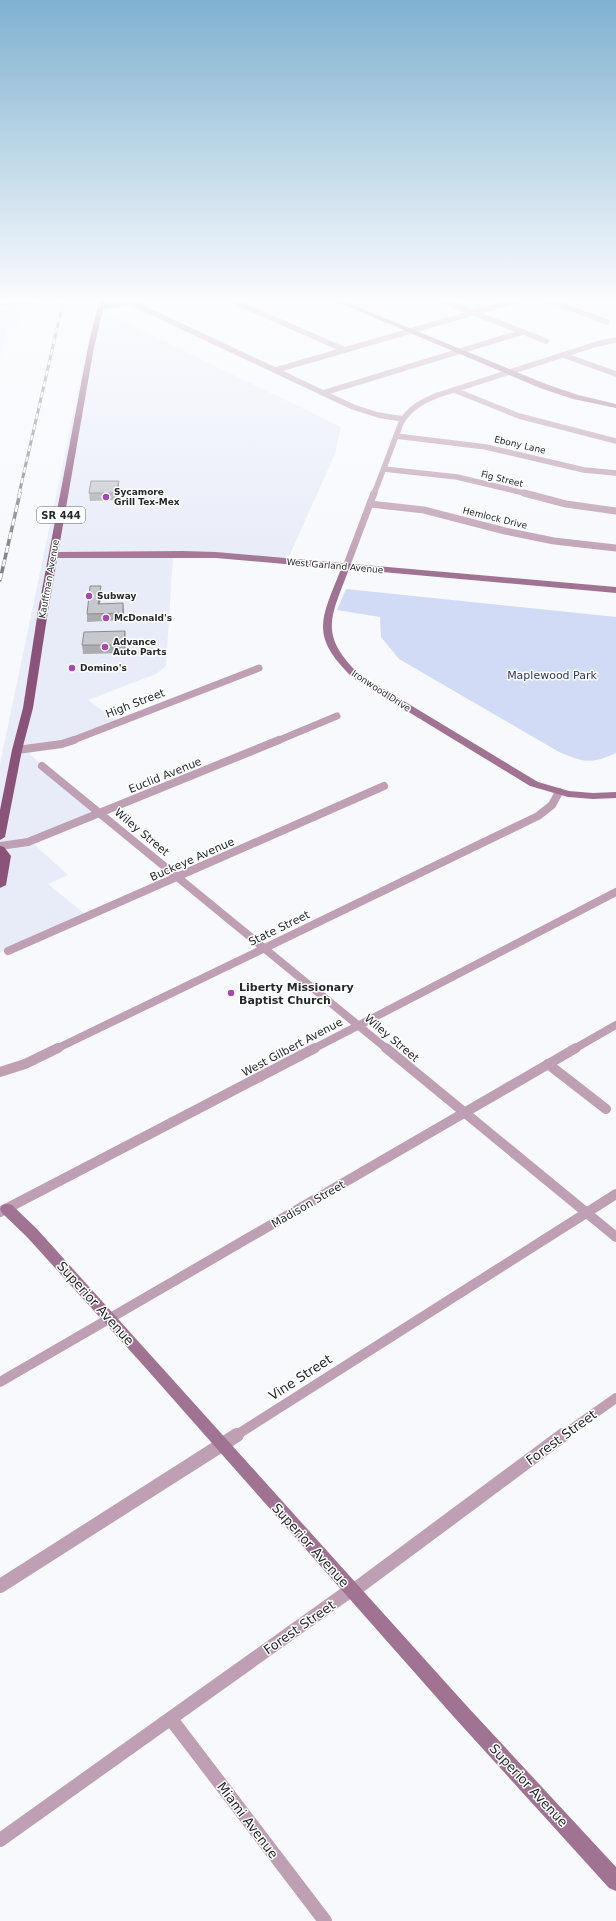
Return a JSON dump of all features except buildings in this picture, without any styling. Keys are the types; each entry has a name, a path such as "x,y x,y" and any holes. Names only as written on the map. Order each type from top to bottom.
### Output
{"main road":[{"name":"Kauffman Avenue","path":"0,837 17,750 28,708 43,611 84,388"},
{"path":"0,847 5,856 0,885"}],"street":[{"path":"314,388 368,412 403,419 411,410 422,403 461,388"},
{"path":"323,392 337,388"},
{"path":"548,388 616,406"},
{"path":"454,390 519,416 616,441"},
{"name":"Ironwood Drive","path":"403,419 326,619 330,647 342,664 364,683 527,781 559,792 583,796 616,794"},
{"name":"Ebony Lane","path":"396,436 486,447 584,470 616,473"},
{"name":"Fig Street","path":"384,469 457,478 566,504 616,511"},
{"name":"Hemlock Drive","path":"370,504 424,510 505,531 554,541 616,548"},
{"name":"West Garland Avenue","path":"54,555 197,554 616,590"},
{"name":"High Street","path":"17,750 62,744 259,668"},
{"name":"Euclid Avenue","path":"0,847 28,842 337,716"},
{"name":"Wiley Street","path":"42,766 616,1237"},
{"name":"Buckeye Avenue","path":"8,952 384,786"},
{"name":"State Street","path":"0,1072 24,1064 538,816 552,805 559,792"},
{"name":"West Gilbert Avenue","path":"4,1210 616,892"},
{"name":"Madison Street","path":"0,1382 616,1025"},
{"path":"548,1064 606,1109"},
{"name":"Vine Street","path":"0,1586 616,1194"},
{"name":"Superior Avenue","path":"4,1210 32,1234 459,1710 616,1881"},
{"name":"Forest Street","path":"0,1840 348,1592 353,1591 551,1444 616,1398"},
{"name":"Miami Avenue","path":"171,1718 325,1921"}],"shaded area":[{"path":"78,388 260,388 341,427 335,454 287,561 173,555 166,666 156,674 88,700 117,721 61,742 43,747 29,754 101,811 34,844 68,875 48,884 86,915 0,952 0,764"}],"green space":[{"name":"Maplewood Park","path":"346,589 616,617 616,753 593,761 587,761 559,752 399,659 381,637 380,617 337,610"}],"railway":[{"path":"19,494 43,388"},
{"path":"0,580 20,493"}],"place":[{"name":"Sycamore Grill Tex-Mex","path":"106,497"},
{"name":"Subway","path":"89,596"},
{"name":"McDonald's","path":"106,618"},
{"name":"Advance Auto Parts","path":"105,647"},
{"name":"Domino's","path":"72,668"},
{"name":"Liberty Missionary Baptist Church","path":"231,993"}]}
